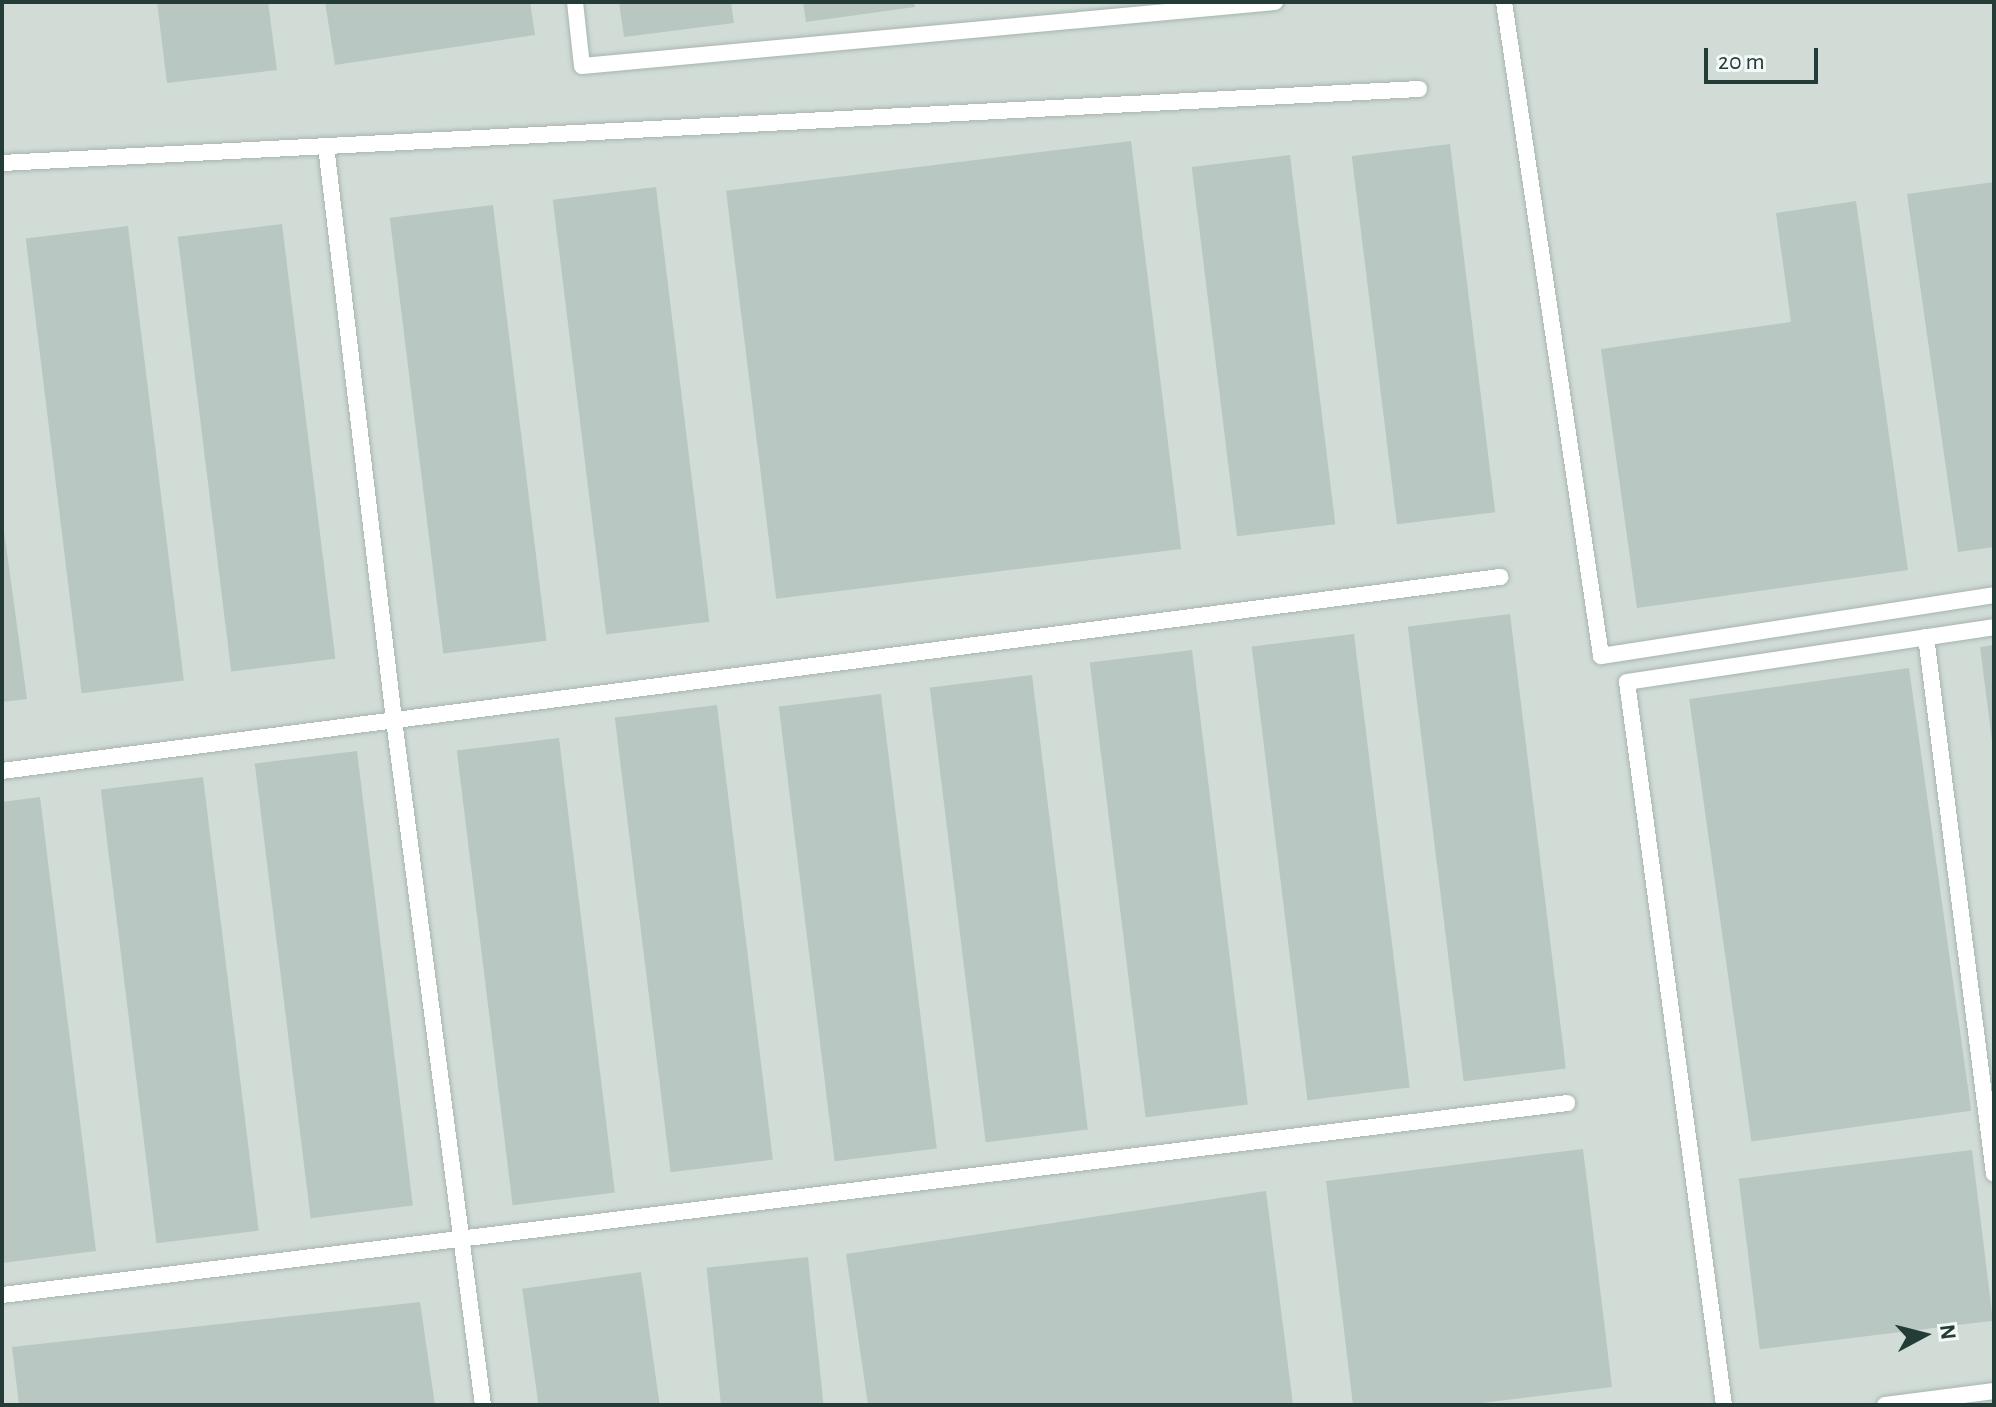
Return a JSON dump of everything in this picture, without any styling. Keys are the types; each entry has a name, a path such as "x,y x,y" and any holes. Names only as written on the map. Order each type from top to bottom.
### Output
{"lane":[{"path":"575,2 582,66 1275,2"},
{"path":"1504,2 1601,656 1994,595"},
{"path":"2,163 1419,89"},
{"path":"326,146 394,720 483,1405"},
{"path":"2,771 1500,577"},
{"path":"1724,1405 1627,682 1994,627"},
{"path":"1926,637 1994,1174"},
{"path":"2,1295 1567,1103"},
{"path":"1885,1405 1994,1391"}],"shaded area":[{"path":"2,2 1994,2 1994,1405 2,1405"}],"building":[{"path":"157,2 268,2 277,70 167,83"},
{"path":"325,2 530,2 535,35 335,65"},
{"path":"619,2 731,2 734,23 624,37"},
{"path":"803,2 914,2 915,7 806,22"},
{"path":"1131,141 1181,549 776,599 726,191"},
{"path":"1450,144 1495,512 1397,524 1352,156"},
{"path":"1290,155 1335,524 1237,536 1192,167"},
{"path":"1994,182 1994,547 1958,552 1907,194"},
{"path":"656,187 709,622 606,634 553,200"},
{"path":"1856,201 1908,570 1637,608 1601,349 1791,322 1776,213"},
{"path":"493,205 547,641 443,653 390,218"},
{"path":"282,224 335,659 231,672 178,237"},
{"path":"128,226 184,681 82,693 26,239"},
{"path":"2,516 27,699 2,702"},
{"path":"1510,614 1566,1069 1464,1081 1408,627"},
{"path":"1354,634 1410,1088 1307,1100 1252,647"},
{"path":"1994,645 1994,741 1992,741 1980,647"},
{"path":"1192,650 1248,1105 1146,1117 1090,663"},
{"path":"1909,668 1971,1111 1751,1142 1689,699"},
{"path":"1032,675 1088,1130 986,1142 930,688"},
{"path":"881,694 937,1149 835,1161 779,707"},
{"path":"717,705 773,1160 671,1172 615,718"},
{"path":"559,738 615,1193 513,1205 457,751"},
{"path":"357,751 413,1206 311,1218 255,764"},
{"path":"203,777 259,1231 156,1243 101,790"},
{"path":"40,797 96,1251 2,1263 2,802"},
{"path":"1583,1149 1612,1387 1466,1405 1353,1405 1326,1181"},
{"path":"1972,1150 1993,1321 1760,1349 1739,1179"},
{"path":"1266,1191 1293,1405 868,1405 846,1254"},
{"path":"808,1257 824,1405 721,1405 707,1268"},
{"path":"641,1272 660,1405 539,1405 522,1289"},
{"path":"420,1302 435,1405 19,1405 12,1347"}]}
